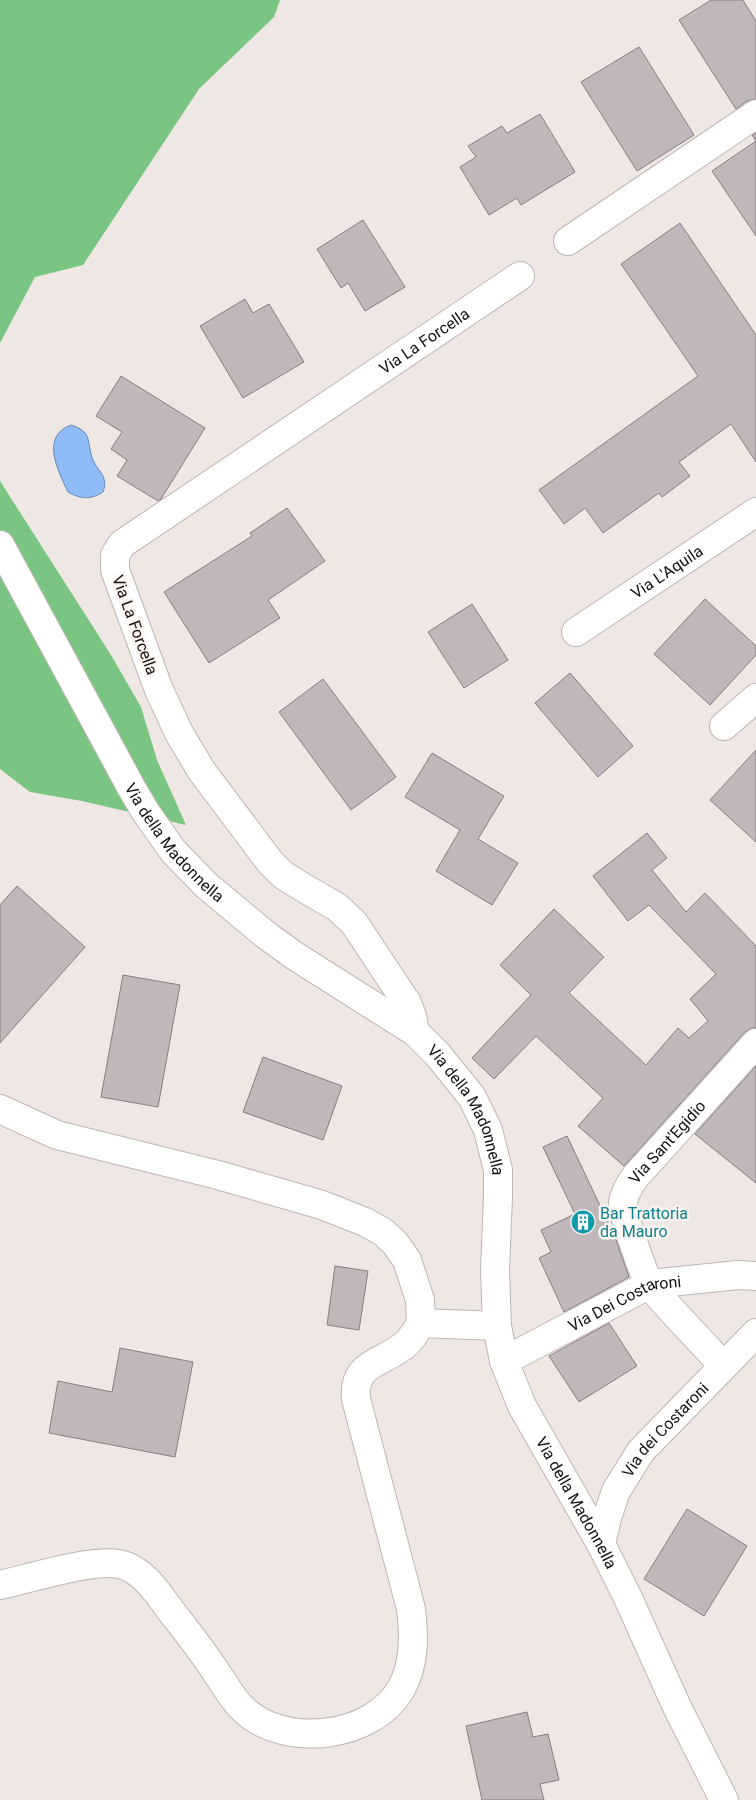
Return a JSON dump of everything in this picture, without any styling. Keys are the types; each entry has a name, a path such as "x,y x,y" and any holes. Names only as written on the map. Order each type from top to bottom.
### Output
{"street":[{"path":"568,242 756,114"},
{"name":"Via La Forcella","path":"415,1032 407,1003 354,923 337,907 283,874 270,862 252,841 201,770 179,733 159,690 115,570 115,555 122,544 520,276"},
{"name":"Via L'Aquila","path":"576,632 756,512"},
{"name":"Via della Madonnella","path":"0,545 141,803 173,851 206,885 266,935 320,972 415,1032 449,1068 472,1097 488,1130 498,1170 495,1272 497,1326 504,1361 522,1406 601,1544 628,1598 677,1707 724,1800"},
{"path":"724,726 756,698"},
{"name":"Via Sant'Egidio","path":"650,1284 624,1215 623,1202 626,1192 636,1176 756,1043"},
{"path":"0,1109 56,1136 218,1175 330,1208 365,1222 395,1243 407,1260 420,1300 421,1324 407,1343 364,1370 355,1386 356,1399 411,1609 414,1636 411,1662 403,1686 392,1702 375,1717 347,1729 314,1733 278,1729 257,1721 241,1708 206,1657 156,1592 142,1576 125,1565 97,1563 0,1585"},
{"name":"Via Dei Costaroni","path":"504,1361 650,1284 738,1275 756,1276"},
{"path":"650,1284 724,1366"},
{"path":"421,1324 497,1326"},
{"name":"Via dei Costaroni","path":"601,1544 606,1518 616,1491 632,1463 651,1438 756,1333"}],"green space":[{"path":"0,0 280,0 274,17 199,89 83,265 35,277 0,343"},
{"path":"0,481 111,655 141,707 157,760 186,825 82,801 30,792 0,769"}],"water":[{"path":"71,425 83,431 86,435 93,460 104,478 103,492 94,496 81,497 68,492 56,464 54,445 56,437 62,430"}],"building":[{"path":"711,0 743,0 756,21 756,99 747,101 736,109 679,20"},
{"path":"639,47 694,135 637,171 581,82"},
{"path":"540,114 575,172 521,205 517,198 489,215 460,167 476,157 468,146 502,126 507,133"},
{"path":"756,133 756,141 752,135"},
{"path":"756,141 756,236 712,171"},
{"path":"363,220 405,287 365,311 348,283 341,288 317,249"},
{"path":"680,223 756,335 756,462 731,424 679,462 690,476 662,497 659,493 603,533 585,508 564,524 539,490 698,376 621,264"},
{"path":"245,299 253,313 269,304 304,362 243,398 200,326"},
{"path":"121,376 205,428 158,501 117,476 127,460 111,449 122,432 96,416"},
{"path":"287,508 325,561 268,600 280,618 209,663 164,592 252,536 250,533"},
{"path":"705,599 756,646 756,655 710,705 654,654"},
{"path":"472,604 508,660 464,688 428,632"},
{"path":"570,673 633,746 598,777 535,703"},
{"path":"323,679 396,777 351,810 279,712"},
{"path":"756,750 756,842 710,800"},
{"path":"432,753 504,796 478,839 518,863 492,905 436,871 460,830 405,797"},
{"path":"647,833 667,858 652,870 686,912 705,893 756,946 756,1028 751,1028 744,1033 624,1166 578,1126 603,1098 536,1036 494,1079 472,1058 531,995 500,965 554,909 604,957 569,993 646,1065 678,1028 689,1038 708,1021 690,999 716,974 649,905 628,921 593,876"},
{"path":"17,886 85,947 0,1043 0,905"},
{"path":"123,975 180,985 158,1107 101,1097"},
{"path":"263,1057 342,1086 323,1140 243,1112"},
{"path":"756,1066 756,1183 695,1134"},
{"name":"Bar Trattoria da Mauro","path":"567,1136 615,1237 629,1277 564,1312 539,1258 551,1252 541,1230 575,1214 543,1147"},
{"path":"335,1266 368,1271 359,1330 327,1325"},
{"path":"609,1323 637,1366 579,1402 549,1356"},
{"path":"120,1348 193,1362 175,1457 49,1433 58,1381 112,1392"},
{"path":"687,1509 747,1546 704,1616 644,1579"},
{"path":"527,1712 533,1737 548,1734 559,1780 540,1784 544,1800 482,1800 466,1726"}],"place":[{"name":"Bar Trattoria da Mauro","path":"583,1222"}]}
